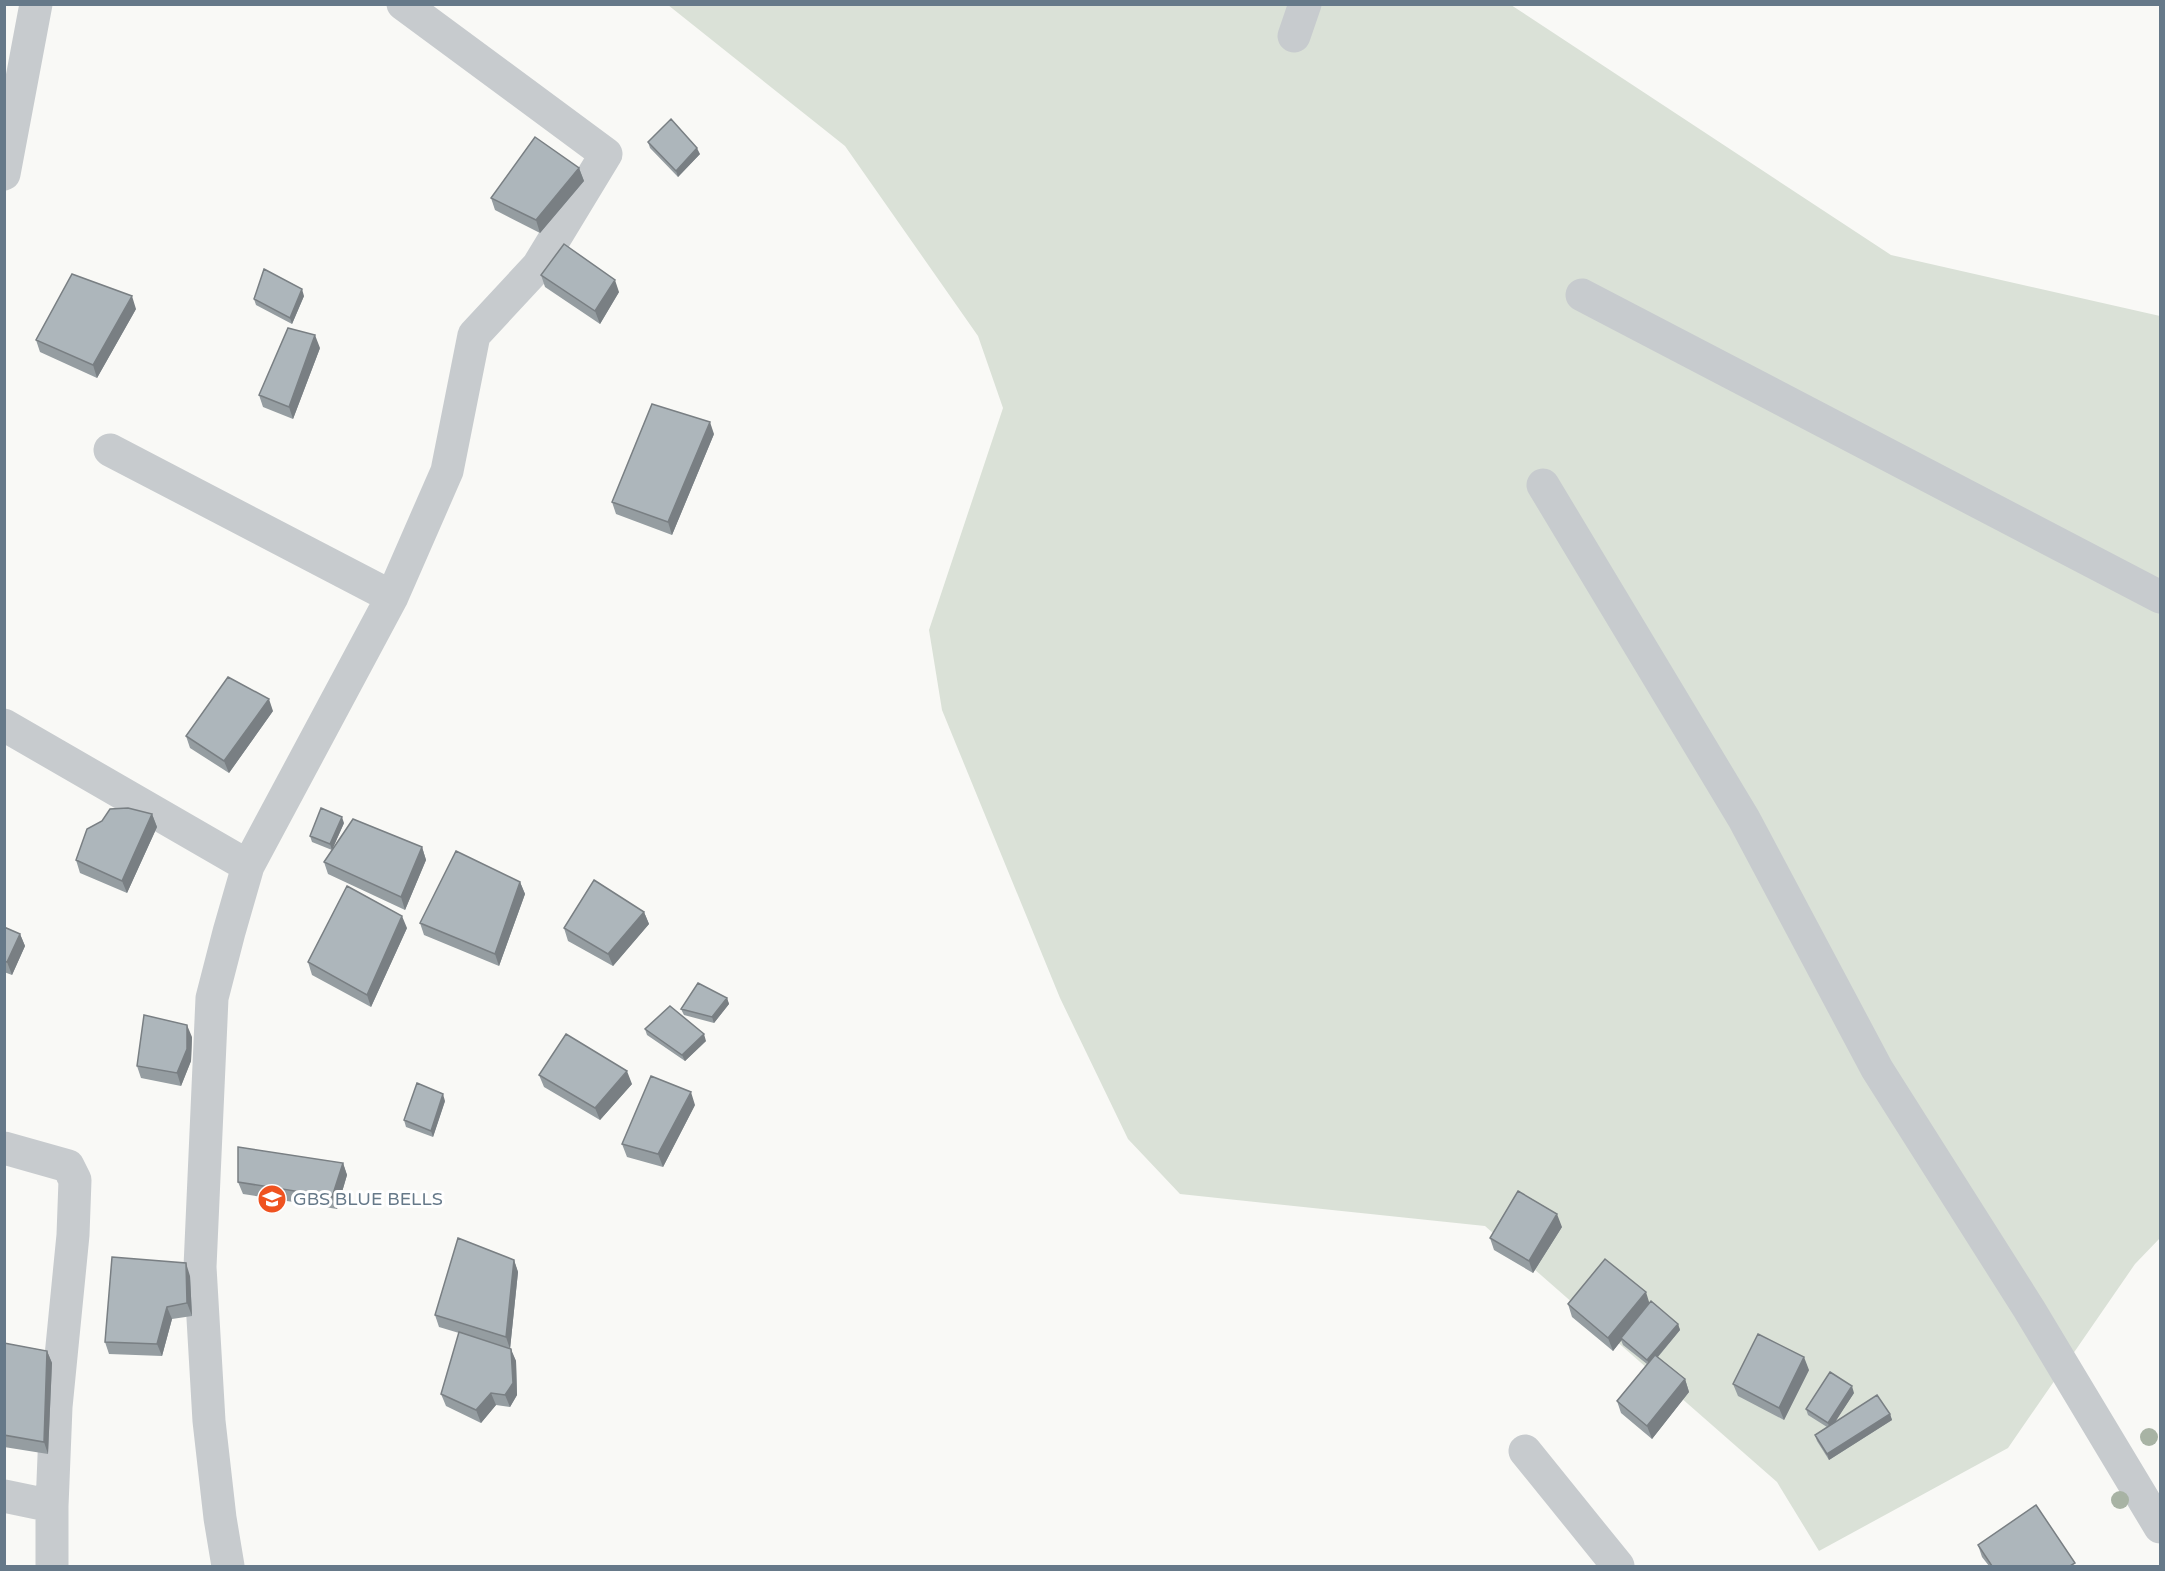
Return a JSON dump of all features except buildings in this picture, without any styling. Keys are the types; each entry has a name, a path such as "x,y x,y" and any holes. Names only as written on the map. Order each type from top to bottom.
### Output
{"street":[{"path":"4,174 36,4"},
{"path":"228,1566 209,1421 200,1267 212,998 248,866 392,597 447,471 474,335 538,266 606,154 403,4"},
{"path":"1294,36 1305,4"},
{"path":"1582,295 2160,597"},
{"path":"110,450 392,597"},
{"path":"1543,485 1744,819 1877,1069 2028,1309 2160,1527"},
{"path":"4,725 248,866"},
{"path":"4,1148 68,1166 75,1180 73,1235 56,1407 52,1566"},
{"path":"1525,1451 1618,1566"},
{"path":"4,1496 52,1506"}],"shaded area":[{"path":"668,5 1511,5 1891,255 2160,316 2160,1238 2135,1264 2008,1448 1819,1551 1777,1482 1485,1226 1180,1194 1128,1139 1060,998 942,710 929,630 1003,408 978,336 845,146"}],"place":[{"name":"GBS BLUE BELLS","path":"272,1199"}]}
